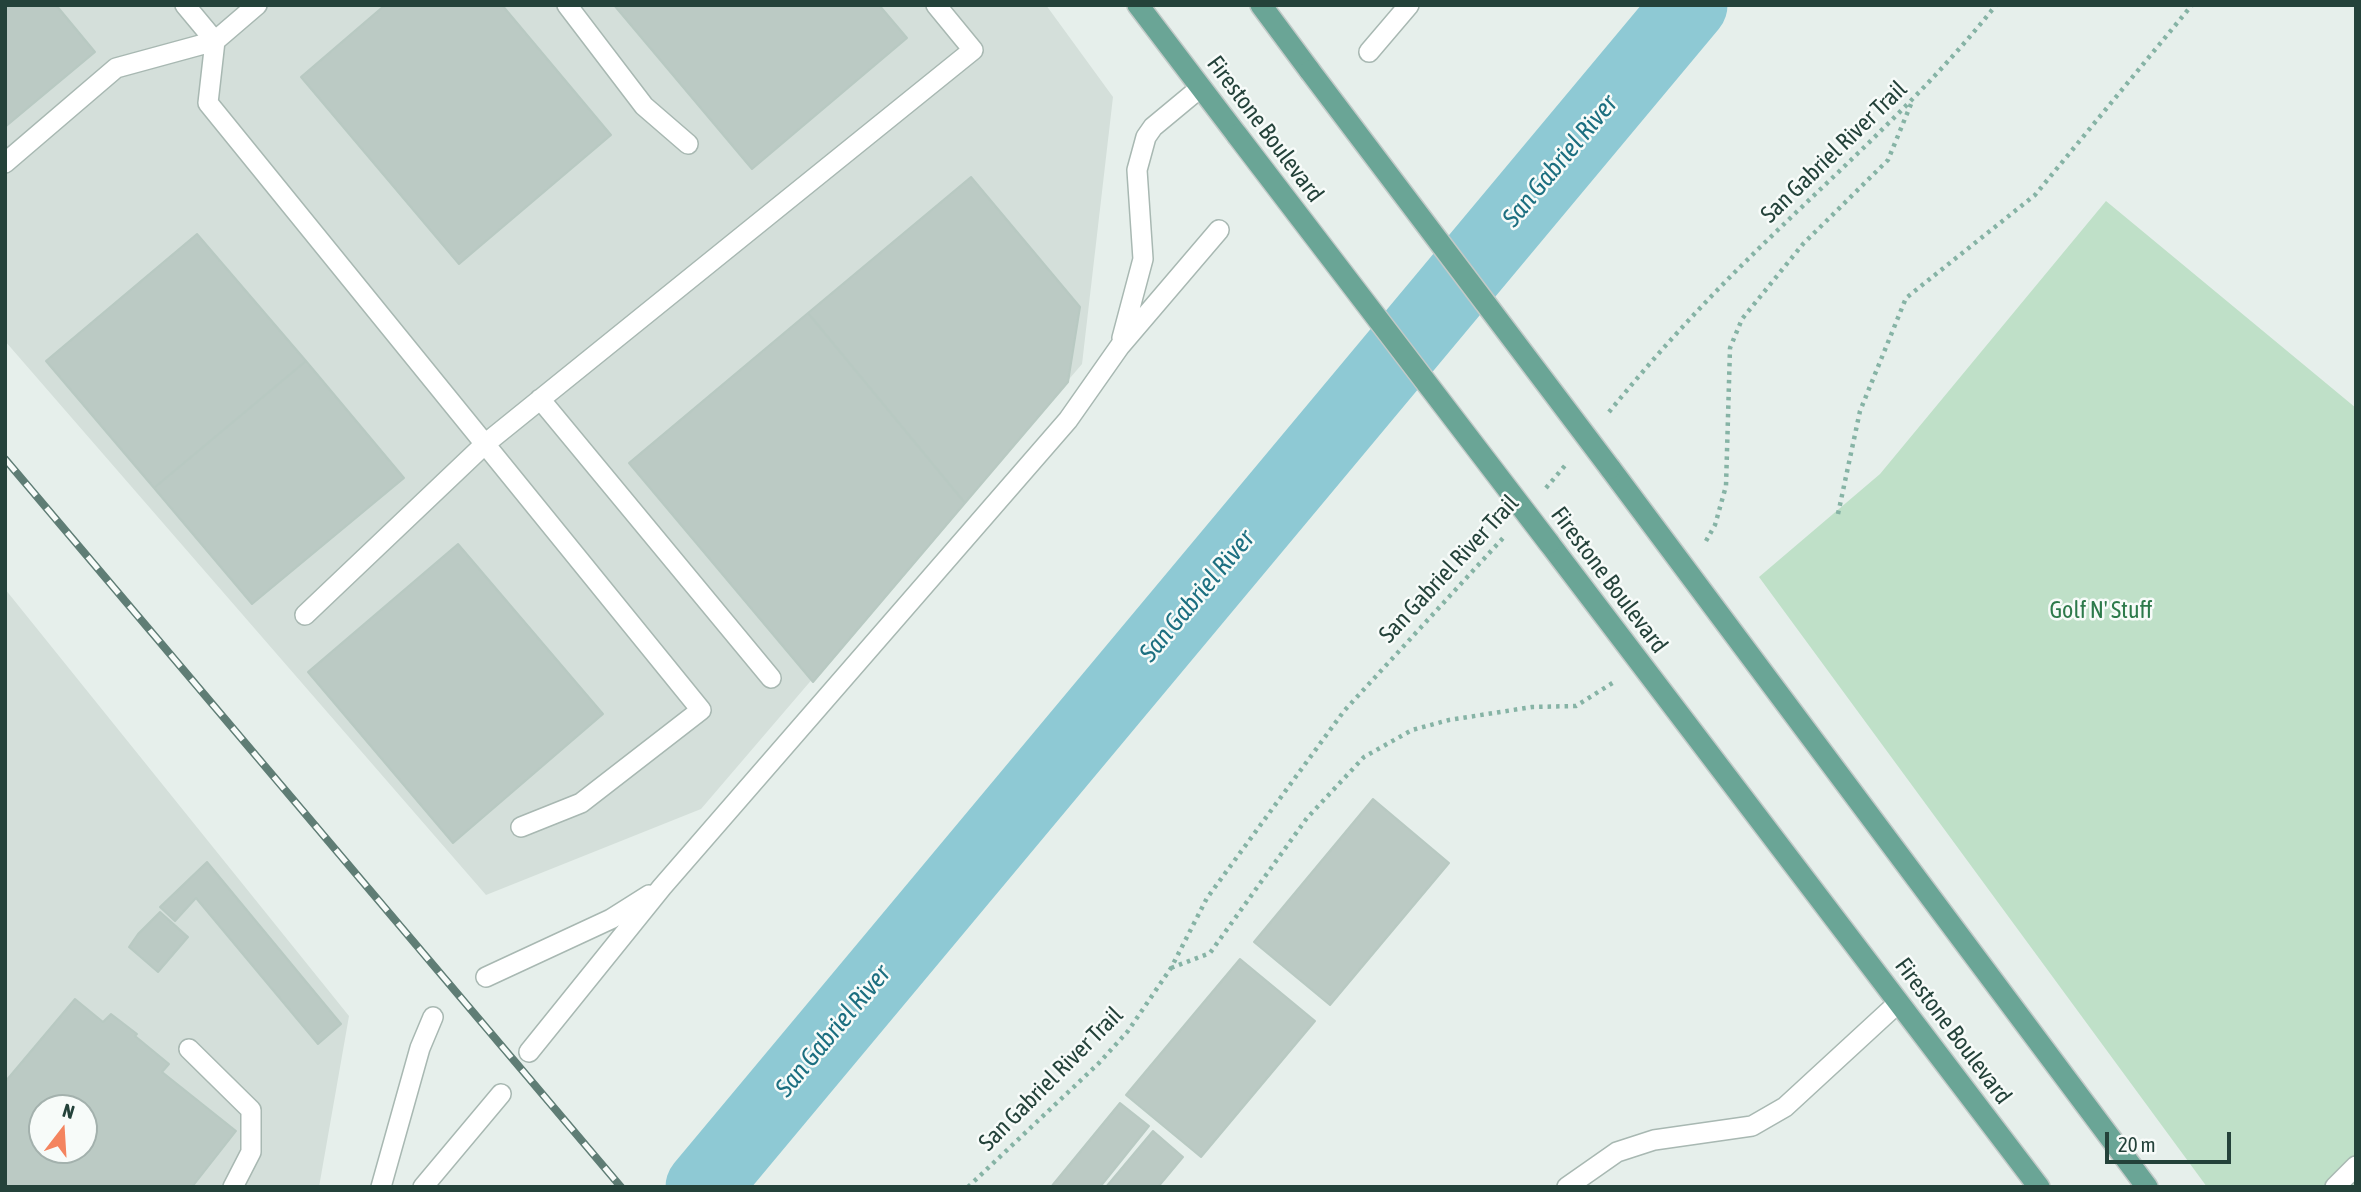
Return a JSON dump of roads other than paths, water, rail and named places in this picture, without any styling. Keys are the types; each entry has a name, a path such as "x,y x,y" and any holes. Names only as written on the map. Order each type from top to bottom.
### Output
{"main road":[{"name":"Firestone Boulevard","path":"1138,5 2039,1187"},
{"path":"1261,5 1684,564 2147,1187"}],"lane":[{"path":"185,5 215,41 208,103 701,710 581,803 522,827"},
{"path":"5,163 116,68 215,41 257,5"},
{"path":"567,5 645,106 688,144"},
{"path":"305,615 485,444 973,50 936,5"},
{"path":"1369,52 1409,5"},
{"path":"1120,346 1143,259 1137,170 1146,138 1153,127 1200,88"},
{"path":"529,1052 662,887 1068,420 1120,346 1219,230"},
{"path":"540,399 771,678"},
{"path":"486,977 611,919 662,887"},
{"path":"1567,1187 1617,1152 1654,1139 1752,1126 1785,1107 1898,1003"},
{"path":"381,1187 420,1048 433,1017"},
{"path":"189,1049 251,1110 251,1152 233,1187"},
{"path":"423,1187 501,1094"},
{"path":"2335,1187 2356,1166"}],"waterway":[{"name":"San Gabriel River","path":"703,1187 1690,5"}],"railway":[{"path":"5,459 621,1187"}],"park label":[{"name":"Golf N' Stuff","path":"2101,610"}]}
